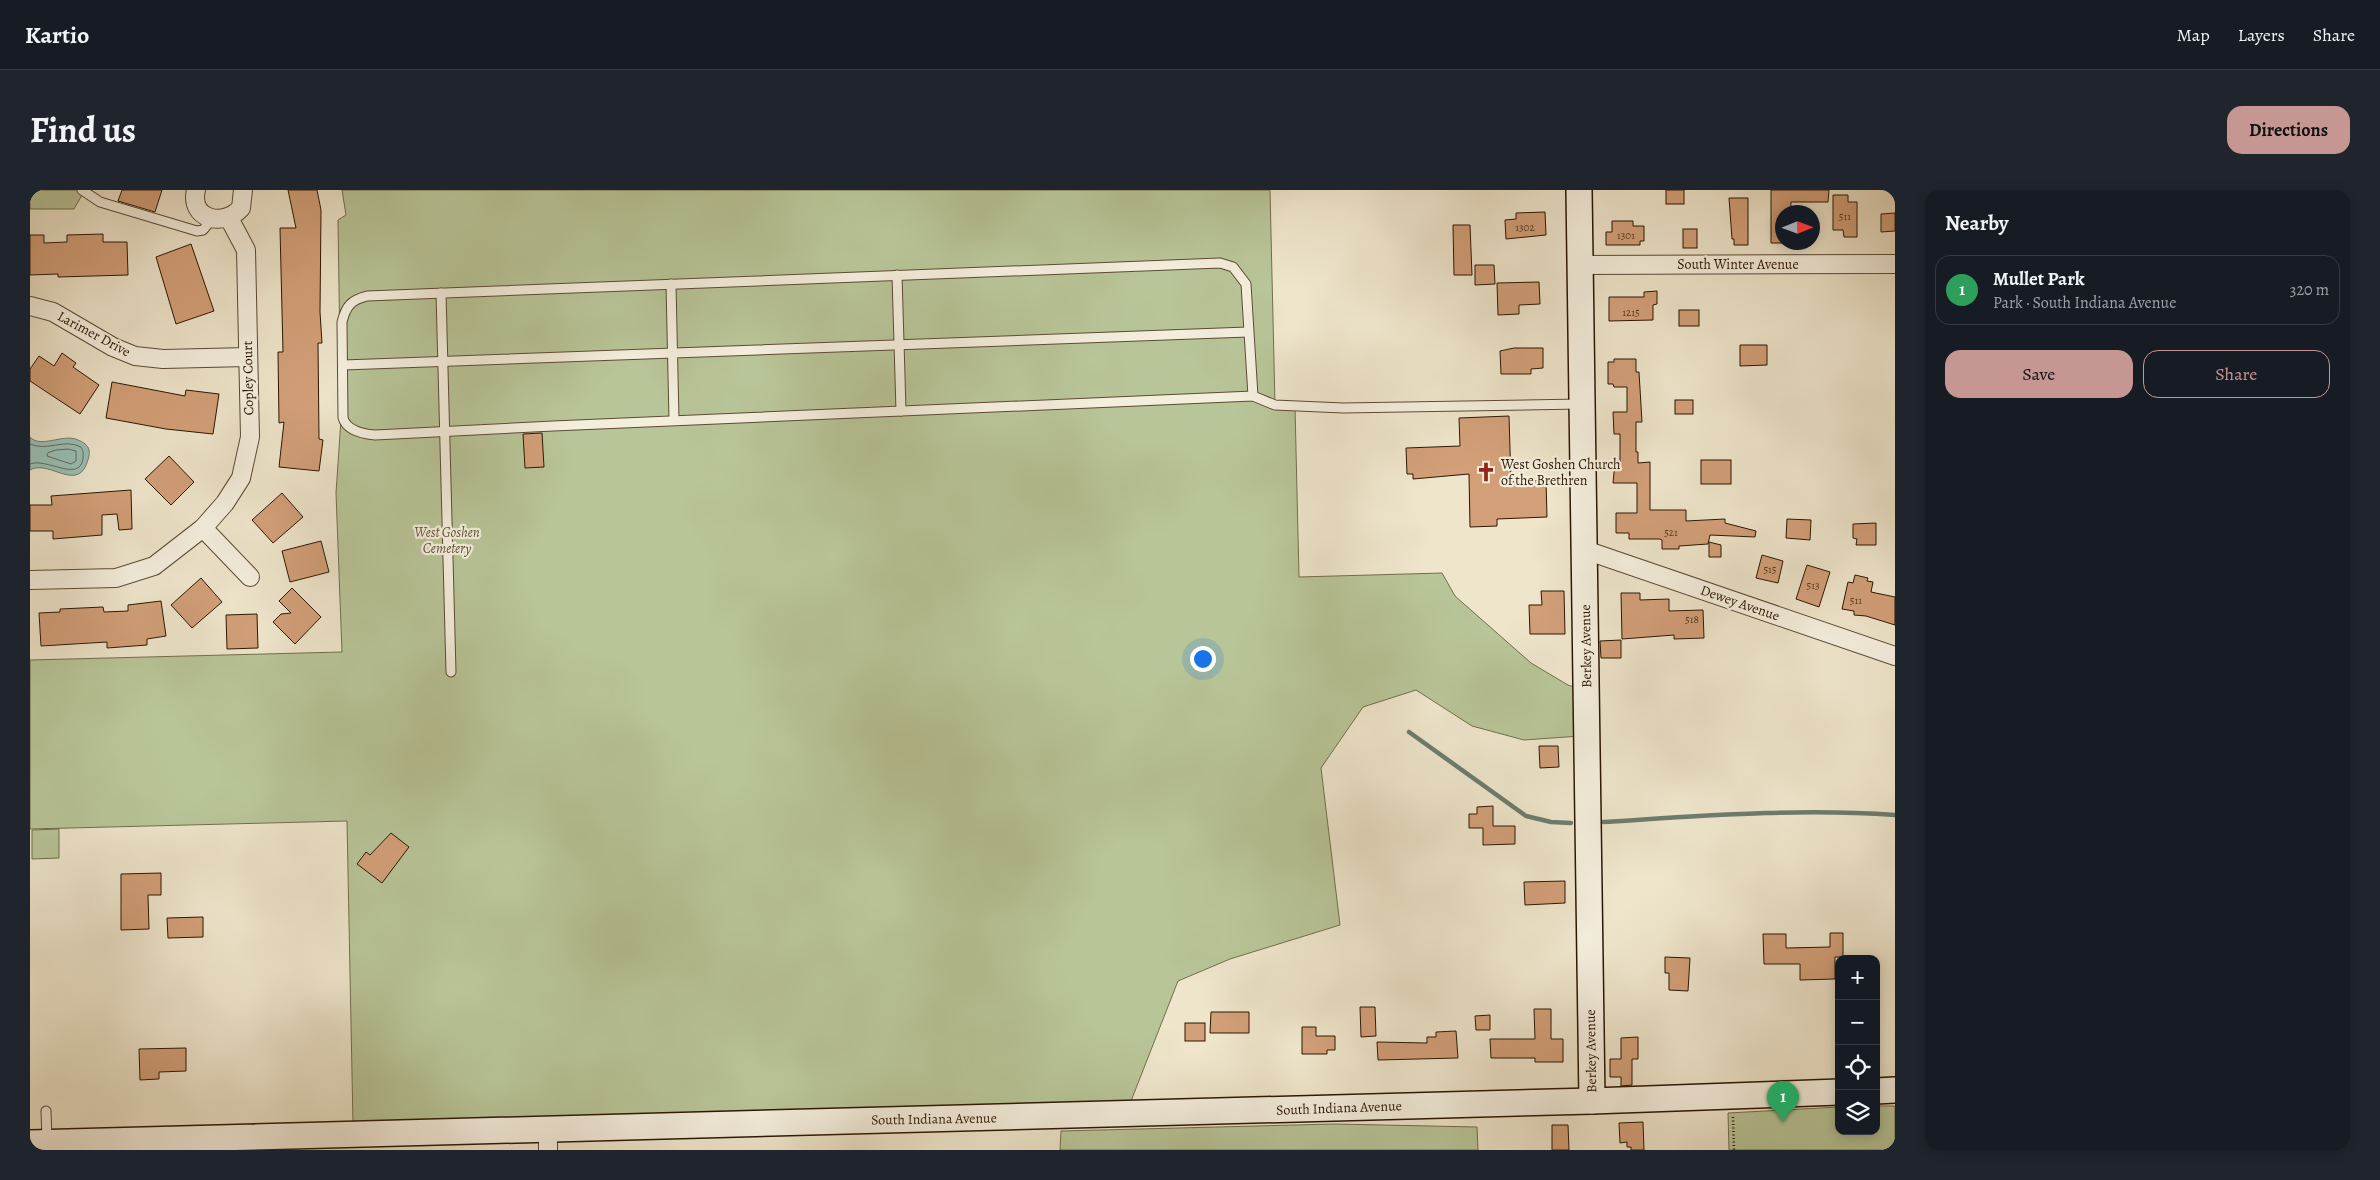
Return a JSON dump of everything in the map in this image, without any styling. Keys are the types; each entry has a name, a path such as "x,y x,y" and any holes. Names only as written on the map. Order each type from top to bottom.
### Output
{"street":[{"name":"Copley Court","path":"30,580 116,578 135,574 154,566 203,528 241,478 250,437 246,250 220,219 199,210 196,202 196,190"},
{"path":"220,219 241,208 243,190"},
{"name":"Berkey Avenue","path":"1579,190 1592,1101"},
{"name":"South Winter Avenue","path":"1581,265 1895,264"},
{"name":"Larimer Drive","path":"30,306 53,312 113,347 135,356 163,359 248,357"},
{"path":"203,528 250,577"},
{"name":"Dewey Avenue","path":"1585,550 1895,656"},
{"path":"1880,1091 1895,1090"},
{"name":"South Indiana Avenue","path":"39,1143 548,1140 1835,1092"}],"lane":[{"path":"82,190 100,202 196,231 203,230 220,219"},
{"path":"1253,396 1246,284 1233,267 1220,263 367,296 351,302 346,309 342,322 343,418 349,427 366,435 1253,396 1275,405 1342,408 1582,404"},
{"path":"897,276 901,411"},
{"path":"670,284 674,420"},
{"path":"441,293 451,672"},
{"path":"343,365 1248,332"},
{"path":"39,1143 46,1111"}],"path":[{"path":"1732,1110 1734,1150"}],"green space":[{"path":"30,190 85,190 74,209 30,209"},
{"name":"West Goshen Cemetery","path":"342,190 1270,190 1275,405 1295,407 1299,577 1442,573 1455,596 1531,663 1568,685 1580,689 1580,736 1524,740 1472,726 1416,690 1363,707 1321,768 1340,925 1230,959 1178,981 1131,1101 353,1124 347,821 30,829 30,660 342,652 336,493 341,419 338,220 346,215"},
{"path":"59,829 59,858 32,859 32,830"},
{"path":"1880,1106 1895,1106 1895,1150 1729,1150 1728,1113 1835,1107 1835,1135 1880,1135"},
{"path":"1335,1124 1477,1127 1478,1150 1060,1150 1061,1131"}],"water":[{"path":"30,437 40,442 66,438 78,440 88,447 89,450 88,460 84,469 79,474 73,475 66,475 44,468 30,470"}],"building":[{"path":"122,190 162,190 155,212 118,201"},
{"path":"288,190 317,190 321,210 320,312 322,343 318,343 319,439 323,440 319,471 279,467 284,422 279,423 278,352 283,352 280,228 296,228"},
{"path":"1666,190 1684,190 1684,204 1666,204"},
{"path":"1771,190 1829,190 1828,202 1791,202 1791,205 1775,205 1775,243 1771,243"},
{"path":"1833,195 1848,195 1848,202 1857,202 1857,237 1844,237 1843,230 1833,230"},
{"path":"1729,198 1748,198 1748,245 1734,245"},
{"path":"1545,212 1546,235 1506,239 1505,220 1516,219 1516,213"},
{"path":"1895,213 1895,231 1881,232 1881,214"},
{"path":"1612,221 1633,221 1633,226 1644,226 1644,241 1640,241 1640,245 1606,245 1606,232 1612,232"},
{"path":"1453,225 1470,225 1472,275 1454,275"},
{"path":"1683,229 1697,229 1697,248 1683,248"},
{"path":"103,234 103,242 127,242 128,275 58,277 58,274 30,275 30,235 44,235 44,243 67,242 67,235"},
{"path":"191,244 214,311 176,324 156,257"},
{"path":"1475,265 1494,265 1495,284 1475,285"},
{"path":"1539,282 1540,304 1519,305 1519,314 1498,315 1497,283"},
{"path":"1657,291 1657,304 1653,305 1653,320 1609,321 1609,297 1644,297 1644,292"},
{"path":"1679,310 1699,310 1699,326 1679,326"},
{"path":"1740,345 1767,345 1767,365 1740,366"},
{"path":"1514,348 1543,348 1543,368 1531,369 1531,374 1501,374 1500,351"},
{"path":"62,353 76,363 73,367 99,385 80,414 30,381 30,369 39,356 54,366"},
{"path":"1614,359 1636,359 1636,372 1639,372 1642,422 1636,422 1636,452 1638,452 1638,463 1650,462 1650,510 1686,510 1686,521 1725,519 1725,523 1756,531 1755,537 1710,535 1708,544 1679,546 1679,549 1662,549 1662,540 1660,539 1629,539 1629,533 1616,533 1616,513 1637,513 1637,483 1613,483 1615,462 1620,462 1620,434 1614,434 1613,412 1627,412 1627,387 1614,387 1613,384 1608,384 1608,362 1614,362"},
{"path":"112,382 185,396 186,390 219,394 213,434 166,429 106,418"},
{"path":"1675,400 1693,400 1693,414 1675,414"},
{"name":"West Goshen Church of the Brethren","path":"1509,416 1511,482 1546,480 1547,517 1497,519 1497,526 1470,527 1469,474 1413,479 1413,474 1407,474 1406,448 1460,446 1459,418"},
{"path":"542,433 544,467 525,468 523,434"},
{"path":"169,456 194,482 171,505 145,479"},
{"path":"1701,460 1731,460 1731,484 1701,484"},
{"path":"131,490 132,529 119,530 117,514 102,515 102,535 53,539 53,531 30,531 30,505 52,505 51,496"},
{"path":"282,493 303,517 273,543 252,520"},
{"path":"1787,519 1811,520 1810,540 1786,538"},
{"path":"1876,523 1876,545 1856,545 1857,539 1853,538 1853,524"},
{"path":"321,541 329,572 290,582 282,551"},
{"path":"1709,542 1721,545 1721,557 1709,557"},
{"path":"1762,555 1783,561 1778,583 1756,578"},
{"path":"1807,565 1830,572 1819,607 1796,599"},
{"path":"1855,575 1868,578 1867,581 1873,582 1871,592 1895,597 1895,625 1866,616 1854,615 1854,611 1842,609 1848,582 1853,583"},
{"path":"201,578 222,602 192,628 171,605"},
{"path":"292,588 321,617 295,644 273,622 281,614 291,613 279,601"},
{"path":"1541,591 1564,591 1565,634 1530,634 1529,605 1542,605"},
{"path":"1621,593 1640,593 1640,600 1669,599 1669,611 1703,610 1704,638 1674,639 1674,635 1622,639"},
{"path":"161,601 166,636 147,639 147,645 107,648 107,642 41,646 39,613 60,612 60,609 103,607 104,612 128,611 128,605"},
{"path":"257,614 258,648 227,649 226,615"},
{"path":"1621,640 1621,658 1601,658 1600,641"},
{"path":"1539,746 1558,746 1559,767 1540,768"},
{"path":"1493,806 1493,826 1515,826 1515,844 1483,845 1483,828 1469,828 1469,814 1477,814 1477,807"},
{"path":"391,833 409,847 382,883 357,864 366,852 370,855"},
{"path":"161,873 161,895 148,895 149,929 121,930 121,874"},
{"path":"1565,881 1565,903 1525,905 1524,882"},
{"path":"203,917 203,937 168,938 167,918"},
{"path":"1830,933 1843,933 1843,955 1835,955 1835,979 1800,980 1800,964 1764,964 1763,934 1786,934 1786,948 1830,947"},
{"path":"1665,957 1690,958 1688,991 1669,990 1669,973 1665,973"},
{"path":"1360,1007 1375,1007 1376,1036 1361,1037"},
{"path":"1534,1009 1551,1009 1551,1039 1563,1039 1563,1062 1535,1062 1535,1058 1491,1058 1490,1039 1535,1039"},
{"path":"1211,1012 1249,1012 1249,1033 1210,1033"},
{"path":"1490,1015 1490,1030 1476,1030 1475,1016"},
{"path":"1185,1023 1205,1023 1205,1041 1185,1041"},
{"path":"1302,1027 1316,1027 1316,1036 1335,1036 1335,1050 1327,1050 1327,1054 1302,1054"},
{"path":"1456,1031 1458,1058 1378,1060 1377,1042 1427,1043 1427,1037 1436,1037 1436,1032"},
{"path":"1638,1037 1638,1059 1632,1059 1632,1085 1621,1086 1621,1077 1610,1077 1610,1059 1621,1059 1621,1038"},
{"path":"186,1048 186,1071 159,1072 159,1079 140,1080 139,1049"},
{"path":"1643,1122 1644,1150 1631,1150 1631,1147 1627,1147 1627,1142 1620,1143 1619,1123"},
{"path":"1552,1125 1568,1125 1569,1150 1552,1150"}],"waterway":[{"path":"1409,732 1526,816 1551,822 1571,823"},
{"path":"1603,822 1712,815 1822,812 1895,815"}],"place":[{"name":"West Goshen Church of the Brethren","path":"1486,472"},
{"name":"Mullet Park","path":"1783,1122"}]}
